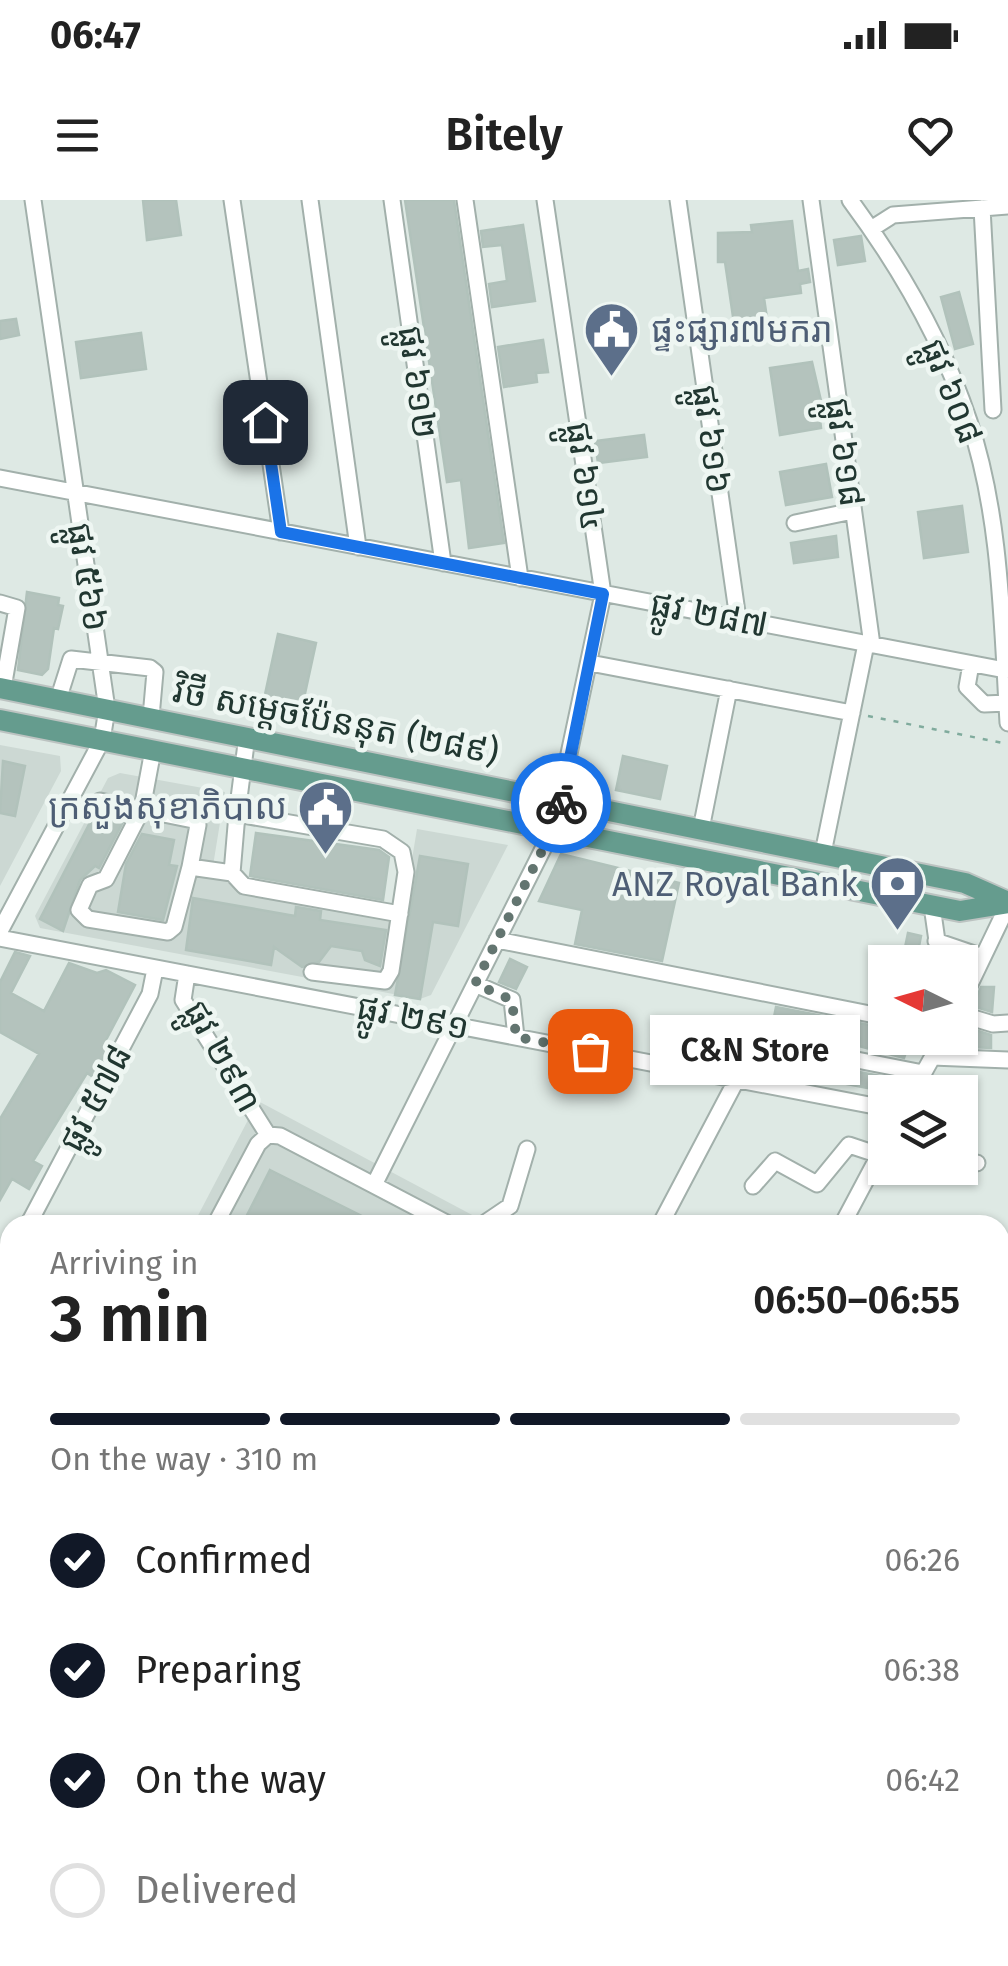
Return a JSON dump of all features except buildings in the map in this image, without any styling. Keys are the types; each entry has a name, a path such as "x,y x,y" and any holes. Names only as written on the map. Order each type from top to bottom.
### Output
{"main road":[{"name":"វិថី សម្តេចប៉ែននុត (២៨៩)","path":"2,688 965,883 1008,904"},
{"name":"វិថី សម្តេចប៉ែននុត (២៨៩)","path":"0,720 932,906 960,911 1008,904"},
{"path":"350,789 356,758"}],"street":[{"name":"ផ្លូវ ៥៦៦","path":"0,934 102,740 107,709 33,200"},
{"path":"232,200 281,532"},
{"path":"310,200 358,547"},
{"name":"ផ្លូវ ៦១២","path":"392,200 443,563"},
{"path":"466,200 520,578"},
{"name":"ផ្លូវ ៦១៤","path":"374,1185 553,829 603,594 545,200"},
{"name":"ផ្លូវ ៦១៦","path":"678,200 738,620"},
{"name":"ផ្លូវ ៦១៨","path":"812,200 869,644 823,854"},
{"name":"ផ្លូវ ៦០៨","path":"850,200 872,229 927,326 969,420 985,484 1008,722"},
{"path":"872,229 893,215 1008,206"},
{"path":"969,420 1001,410 982,208"},
{"name":"ផ្លូវ ២៨៧","path":"0,478 1005,670"},
{"path":"795,523 853,511"},
{"path":"0,602 17,608 2,688"},
{"path":"58,700 71,659 155,672 151,718"},
{"path":"590,663 852,713"},
{"path":"971,664 967,687 984,704 1007,703"},
{"path":"701,828 728,689"},
{"path":"232,873 247,736"},
{"path":"100,801 142,809 188,818 198,825 174,928 168,932 88,919 79,910 90,885 106,879 142,809 153,750"},
{"path":"237,814 383,839 402,852 406,872 391,972 385,981 312,972"},
{"path":"190,866 232,873 244,886 400,914"},
{"path":"978,968 1008,904"},
{"path":"932,906 937,945"},
{"name":"ផ្លូវ ២៩១","path":"0,934 156,969 868,1105"},
{"path":"497,940 868,1015"},
{"path":"936,942 984,956"},
{"name":"ផ្លូវ ៥៧៨","path":"33,1215 150,994 156,969"},
{"name":"ផ្លូវ ២៩៣","path":"188,974 183,1000 268,1135"},
{"path":"475,984 512,1000 516,1037"},
{"path":"150,994 183,1000"},
{"path":"978,1017 1008,1023"},
{"path":"806,1050 923,1073 932,1057 1008,1060"},
{"path":"665,1215 737,1079"},
{"path":"220,1215 258,1144 268,1135 280,1136 431,1215"},
{"path":"753,1186 770,1162 817,1184 849,1145 868,1147"},
{"path":"497,1215 510,1206 527,1149"},
{"path":"847,1215 868,1176"}],"path":[{"path":"852,713 1008,744"}],"shaded area":[{"path":"0,745 60,756 61,771 0,886"},
{"path":"120,773 225,792 211,878 404,907 417,829 508,845 431,995 420,999 40,928 35,916 108,778"},
{"path":"258,1101 472,1215 198,1215"}],"way so far":[{"path":"561,803 553,829 475,984 512,1000 516,1037 590,1051"}],"place":[{"name":"ផ្ទះផ្សារ៧មករា","path":"612,379"},
{"name":"ក្រសួងសុខាភិបាល","path":"326,856"},
{"name":"ANZ Royal Bank","path":"897,933"},
{"name":"C&N Store","path":"590,1051"}],"route":[{"path":"265,422 281,532 603,594 561,803"}]}
